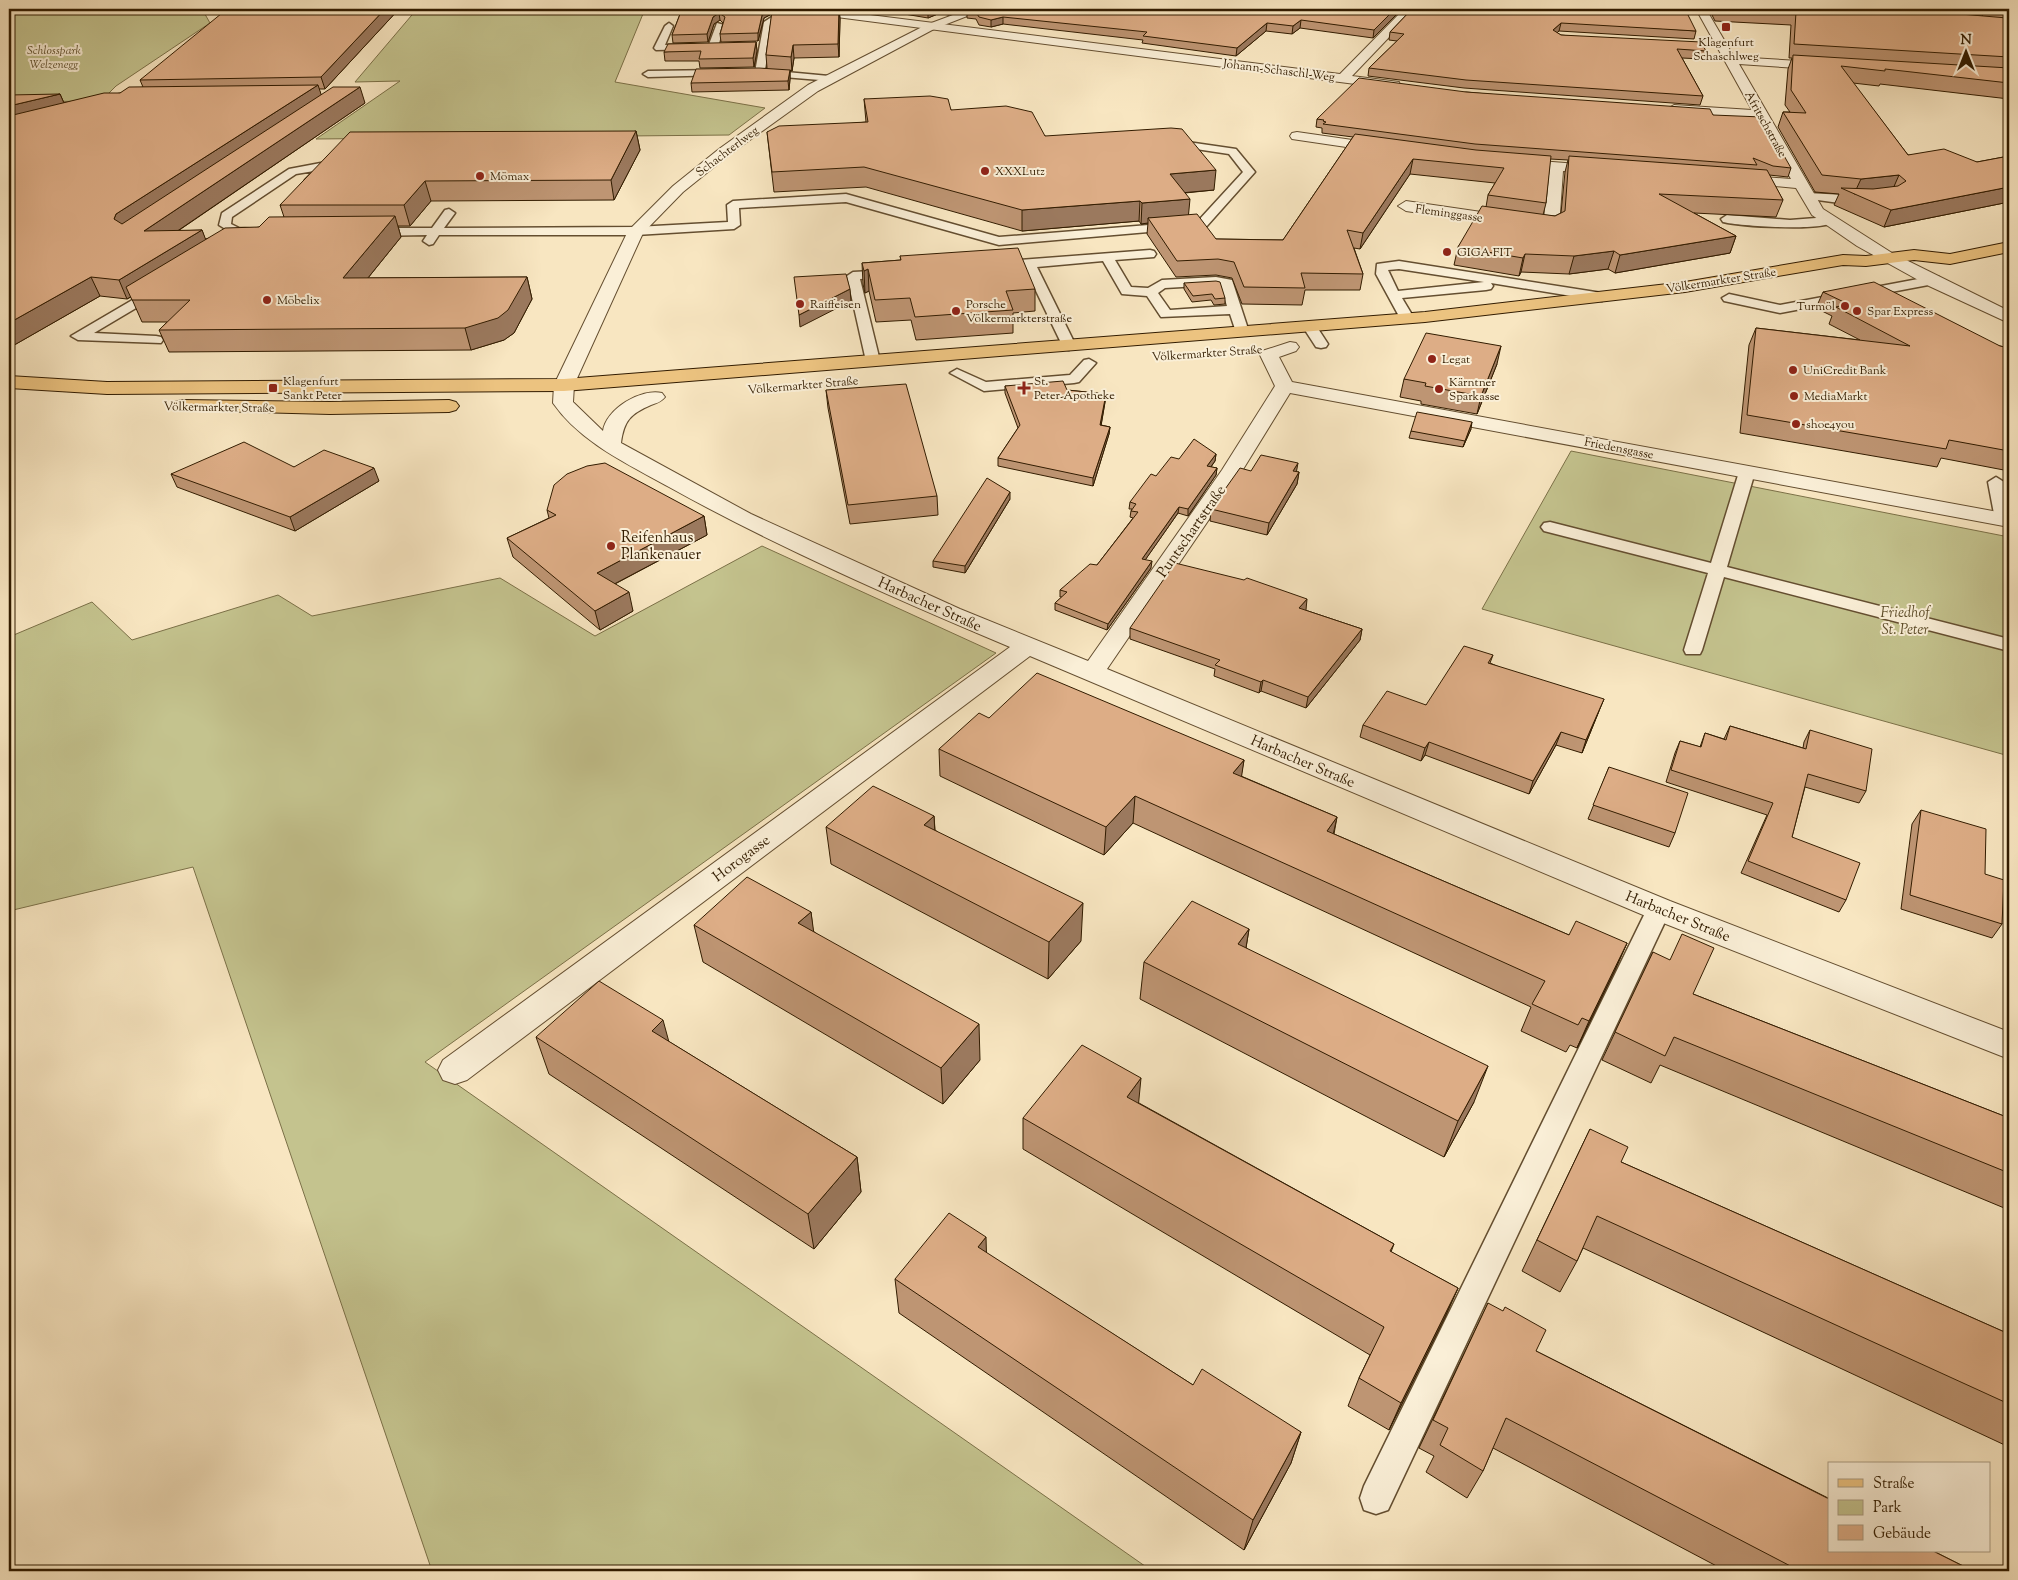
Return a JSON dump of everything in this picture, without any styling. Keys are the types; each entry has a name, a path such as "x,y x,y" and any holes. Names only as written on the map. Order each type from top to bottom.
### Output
{"main road":[{"name":"Völkermarkter Straße","path":"1914,255 1924,247 1942,243"},
{"name":"Völkermarkter Straße","path":"9,382 107,388 557,397 873,361 1407,318 1602,297 1712,282 1843,260 1866,262 1914,255 1950,259 2009,247"},
{"path":"1854,277 1868,273 1866,262"},
{"name":"Völkermarkter Straße","path":"1711,301 1777,290"},
{"path":"1575,300 1595,317"},
{"name":"Völkermarkter Straße","path":"1251,350 1340,343"},
{"path":"938,374 1108,361"},
{"path":"615,400 664,396"},
{"name":"Völkermarkter Straße","path":"557,397 589,402"},
{"name":"Völkermarkter Straße","path":"9,400 78,405 278,408 466,405"}],"street":[{"name":"Johann-Schaschl-Weg","path":"798,9 1408,87"},
{"path":"861,18 878,9"},
{"name":"Schachterlweg","path":"557,397 636,231 678,189 724,152 813,88 930,27 979,9"},
{"path":"1343,78 1410,9"},
{"name":"Afritschstraße","path":"1701,9 1799,184 1817,212 1894,259 2009,318"},
{"path":"1703,45 1722,46"},
{"path":"1730,60 1838,67"},
{"path":"1663,109 1762,115"},
{"path":"1297,136 1404,151"},
{"path":"1501,162 1614,171"},
{"name":"Fleminggasse","path":"1406,206 1551,227 1556,167"},
{"path":"1721,178 1799,184"},
{"path":"1285,386 1269,355 1290,347"},
{"name":"Friedensgasse","path":"1285,386 2006,520"},
{"name":"Puntschartstraße","path":"1092,673 1232,471 1285,386"},
{"path":"612,446 614,423 632,406 664,396"},
{"name":"Harbacher Straße","path":"557,397 589,430 612,446 743,519 943,610 1659,909 2009,1046"},
{"name":"Horogasse","path":"455,1070 1027,646"}],"lane":[{"path":"790,9 768,22 760,46 755,73 830,79"},
{"path":"669,26 659,48 718,47 720,25"},
{"path":"648,74 732,73"},
{"path":"358,232 636,231 734,225 733,205 846,198 999,241 1202,224 1249,172 1232,151 1158,141"},
{"path":"228,244 265,232 237,232 225,225 226,216 293,171 326,165 302,190"},
{"path":"1807,196 1854,201 1872,199"},
{"path":"427,244 449,213"},
{"path":"1728,219 1790,224 1829,221"},
{"path":"980,267 1150,254"},
{"path":"1107,257 1127,291 1151,292 1162,284 1216,281 1227,283 1242,332"},
{"path":"1028,263 1069,346"},
{"path":"1407,318 1382,274 1382,267 1399,264 1602,297"},
{"path":"873,361 853,276 902,273"},
{"path":"1730,298 1780,309 1934,280"},
{"path":"156,340 78,336 167,283"},
{"path":"1394,295 1513,283"},
{"path":"1151,292 1166,314 1235,310"},
{"path":"1310,327 1321,344"},
{"path":"1693,650 1747,472"},
{"path":"1996,482 2006,520"},
{"path":"1550,527 2009,645"},
{"path":"1376,1498 1659,909"}],"green space":[{"name":"Schlosspark Welzenegg","path":"68,9 63,13 117,11 121,9 202,9 210,23 116,86 101,101 9,102 9,10"},
{"path":"417,9 645,9 615,82 765,108 729,135 316,139 400,81 355,82"},
{"name":"Friedhof St. Peter","path":"1571,451 2009,537 2009,756 1482,609"},
{"path":"762,546 996,653 425,1062 1152,1571 432,1571 193,867 9,911 9,637 92,602 132,640 278,595 312,616 500,578 595,636"}],"building":[{"path":"227,9 385,9 321,77 140,80"},
{"path":"682,9 767,9 763,11 758,33 720,34 725,17 719,13 713,17 707,34 672,35"},
{"path":"777,9 839,9 838,44 793,45 791,57 766,55 772,11"},
{"path":"1079,9 1092,14 1101,10 1099,9 1395,9 1374,30 1301,20 1293,26 1267,23 1237,48 1143,36 1147,32 1003,17 991,20 979,17 976,12 967,10"},
{"path":"1412,9 1685,9 1696,31 1561,23 1553,30 1561,35 1701,42 1706,51 1677,49 1703,96 1466,80 1369,68 1404,34 1390,32"},
{"path":"1744,9 1902,9 2007,18 1996,9 2009,9 2009,57 1794,44 1796,12"},
{"path":"756,42 753,58 699,59 701,51 664,52 668,44"},
{"path":"1793,55 2009,68 2009,83 1841,66 1908,155 1944,149 1977,162 2009,156 2009,187 1891,210 1841,188 1873,189 1898,186 1906,181 1899,175 1861,179 1822,175 1783,112 1806,113 1791,90"},
{"path":"759,68 790,70 788,81 691,83 696,69"},
{"path":"1359,78 1466,92 1710,109 1713,115 1762,117 1791,168 1773,166 1753,158 1757,165 1475,144 1323,124 1326,122 1324,120 1317,119"},
{"path":"318,85 116,214 114,219 122,224 333,87 360,87 144,231 202,230 119,280 91,277 9,323 9,116 104,93 120,93 129,87"},
{"path":"60,94 9,106 9,95"},
{"name":"XXXLutz","path":"930,96 948,99 951,110 1006,106 1032,112 1045,136 1171,128 1182,129 1216,170 1170,174 1190,199 1022,210 864,167 772,172 767,132 779,126 868,122 864,99"},
{"path":"636,131 611,180 425,181 404,205 280,205 350,132"},
{"path":"1355,134 1476,150 1551,156 1546,203 1488,195 1504,168 1413,159 1363,233 1347,230 1363,274 1301,273 1305,288 1244,287 1234,262 1218,259 1177,261 1148,218 1197,214 1216,239 1283,240"},
{"path":"1569,156 1767,170 1783,200 1659,194 1736,236 1620,255 1614,251 1574,256 1525,254 1523,258 1458,247 1482,206 1555,216 1565,211"},
{"path":"395,216 343,278 527,277 508,310 498,318 465,328 159,330 190,300 132,300 126,287 225,228 259,227 269,217"},
{"path":"1018,248 1035,289 1006,291 1013,310 915,317 910,298 875,300 868,269 864,271 862,263 901,260 900,256"},
{"path":"846,274 850,289 799,315 794,277"},
{"path":"1220,282 1225,298 1215,299 1212,294 1193,296 1184,283"},
{"path":"1874,282 2000,346 2009,348 2009,451 1949,440 1946,449 1747,415 1756,328 1910,346 1836,307 1848,304 1823,292"},
{"path":"1426,333 1501,346 1481,396 1425,386 1426,383 1404,379"},
{"path":"1063,381 1067,390 1106,394 1100,425 1110,427 1093,478 998,458 1020,425 1005,386"},
{"path":"906,384 937,496 848,505 826,390"},
{"path":"1417,412 1472,422 1465,441 1411,431"},
{"path":"1194,439 1216,454 1207,466 1217,468 1188,509 1179,507 1142,559 1152,561 1108,624 1055,603 1067,592 1060,590 1090,564 1097,565 1138,512 1131,511 1136,504 1130,502 1151,474 1156,476 1171,457 1179,459"},
{"path":"244,442 294,467 324,450 374,468 290,517 171,474"},
{"path":"1261,455 1298,463 1293,471 1299,472 1269,523 1211,509 1240,468 1251,471"},
{"name":"Reifenhaus Plankenauer","path":"605,463 704,516 597,573 629,592 595,611 507,538 556,515 547,510 554,485 567,474 587,466"},
{"path":"987,478 1010,492 965,566 933,561"},
{"path":"1175,563 1244,580 1247,578 1307,599 1299,608 1362,629 1308,697 1263,680 1261,682 1215,665 1220,660 1130,628"},
{"path":"1464,646 1493,655 1488,663 1604,699 1586,740 1561,732 1533,781 1429,742 1425,748 1363,725 1387,691 1426,705"},
{"path":"1037,673 1244,760 1233,773 1337,817 1327,831 1569,935 1576,921 1627,943 1589,1021 1582,1018 1578,1025 1532,1004 1545,981 1135,796 1106,827 939,749 979,713 989,718"},
{"path":"1730,726 1806,749 1810,730 1872,749 1866,791 1808,774 1792,837 1860,863 1846,900 1748,861 1773,803 1671,770 1680,741 1701,747 1705,733 1726,740"},
{"path":"1609,767 1688,793 1675,833 1593,805"},
{"path":"873,786 934,816 924,825 1083,903 1049,942 826,827"},
{"path":"1921,810 1986,829 1985,874 2004,880 2002,924 1910,895"},
{"path":"747,877 811,912 798,923 979,1024 941,1068 694,925"},
{"path":"1192,901 1249,929 1238,944 1488,1066 1458,1121 1144,962"},
{"path":"1682,934 1714,948 1693,994 2009,1118 2009,1173 1674,1037 1665,1056 1615,1032 1653,952 1670,960"},
{"path":"599,981 663,1020 652,1031 857,1157 808,1214 536,1037"},
{"path":"1082,1045 1141,1078 1127,1097 1394,1244 1390,1251 1458,1288 1401,1403 1359,1378 1384,1327 1023,1118"},
{"path":"1590,1129 1628,1147 1621,1162 2009,1334 2009,1404 1597,1216 1577,1261 1537,1240"},
{"path":"949,1213 986,1237 978,1247 1193,1385 1202,1369 1301,1432 1253,1520 895,1279"},
{"path":"1488,1303 1503,1311 1505,1307 1546,1330 1536,1351 1828,1498 1828,1552 1935,1552 1973,1571 1800,1571 1506,1418 1483,1471 1440,1445 1448,1428 1433,1420"}],"place":[{"name":"Klagenfurt Schaschlweg","path":"1726,27"},
{"name":"XXXLutz","path":"985,171"},
{"name":"Mömax","path":"480,176"},
{"name":"GIGA FIT","path":"1447,252"},
{"name":"Möbelix","path":"267,300"},
{"name":"Raiffeisen","path":"800,304"},
{"name":"Turmöl","path":"1845,306"},
{"name":"Porsche Völkermarkterstraße","path":"956,311"},
{"name":"Spar Express","path":"1857,311"},
{"name":"Legat","path":"1432,359"},
{"name":"UniCredit Bank","path":"1793,370"},
{"name":"Klagenfurt Sankt Peter","path":"273,388"},
{"name":"St. Peter-Apotheke","path":"1024,388"},
{"name":"Kärntner Sparkasse","path":"1439,389"},
{"name":"MediaMarkt","path":"1794,396"},
{"name":"shoe4you","path":"1796,424"},
{"name":"Reifenhaus Plankenauer","path":"611,546"}]}
